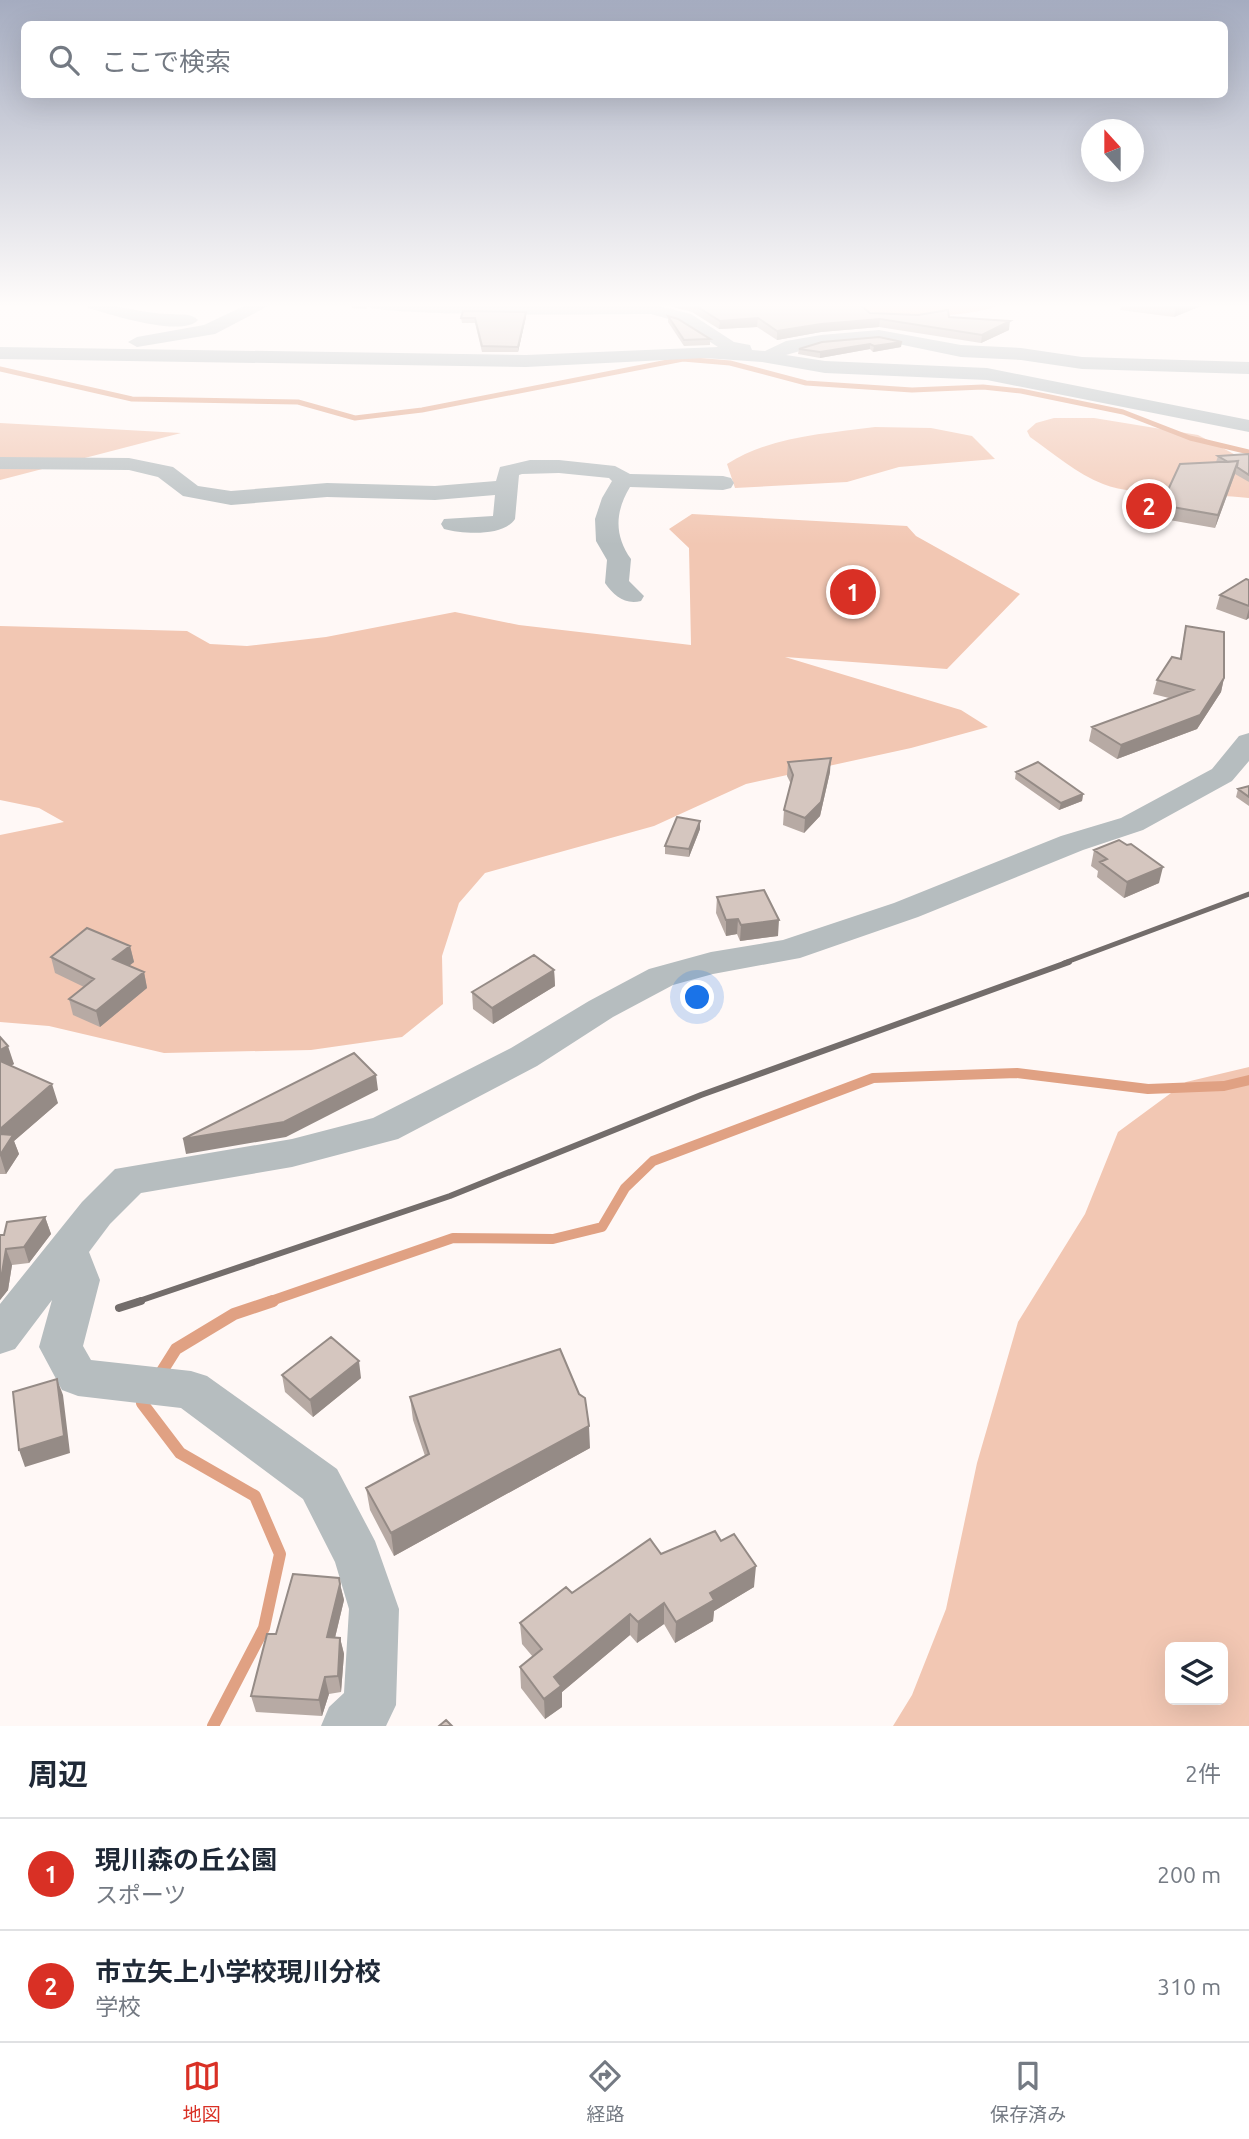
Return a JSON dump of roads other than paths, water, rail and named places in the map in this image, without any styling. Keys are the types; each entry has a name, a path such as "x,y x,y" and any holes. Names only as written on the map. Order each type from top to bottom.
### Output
{"street":[{"path":"1046,385 1249,426"},
{"path":"0,463 129,464 165,472 191,491 231,498 327,490 435,493 508,487"},
{"path":"452,524 494,524 504,519 508,472 517,466 532,464 615,472 624,480 723,483"},
{"path":"624,480 614,492 606,519 607,538 613,553 619,559 617,583 632,596"},
{"path":"0,1336 96,1213 129,1180 292,1153 384,1129 524,1057 601,1009 661,977 711,963 788,950 942,896 1072,843 1132,824 1222,775 1249,742"},
{"path":"67,1250 79,1280 61,1347 78,1377 191,1391 320,1484 358,1558 374,1609 370,1705 348,1726"}],"waterway":[{"path":"68,385 132,399 298,402 355,418 422,410 552,385"},
{"path":"829,385 912,390 983,387 1021,391 1123,412 1190,438 1249,452"},
{"path":"268,1302 453,1238 553,1239 602,1227 625,1188 653,1161 873,1078 1017,1073 1148,1089 1224,1086 1249,1080"},
{"path":"159,1376 176,1349 234,1314 273,1301"},
{"path":"146,1396 142,1403 180,1453 255,1496 280,1554 264,1628 213,1726"}],"railway":[{"path":"1064,963 1249,894"},
{"path":"136,1302 450,1196 701,1095 1069,962"},
{"path":"119,1308 141,1301"}],"place":[{"name":"市立矢上小学校現川分校","path":"1149,506"},
{"name":"現川森の丘公園","path":"853,592"}]}
